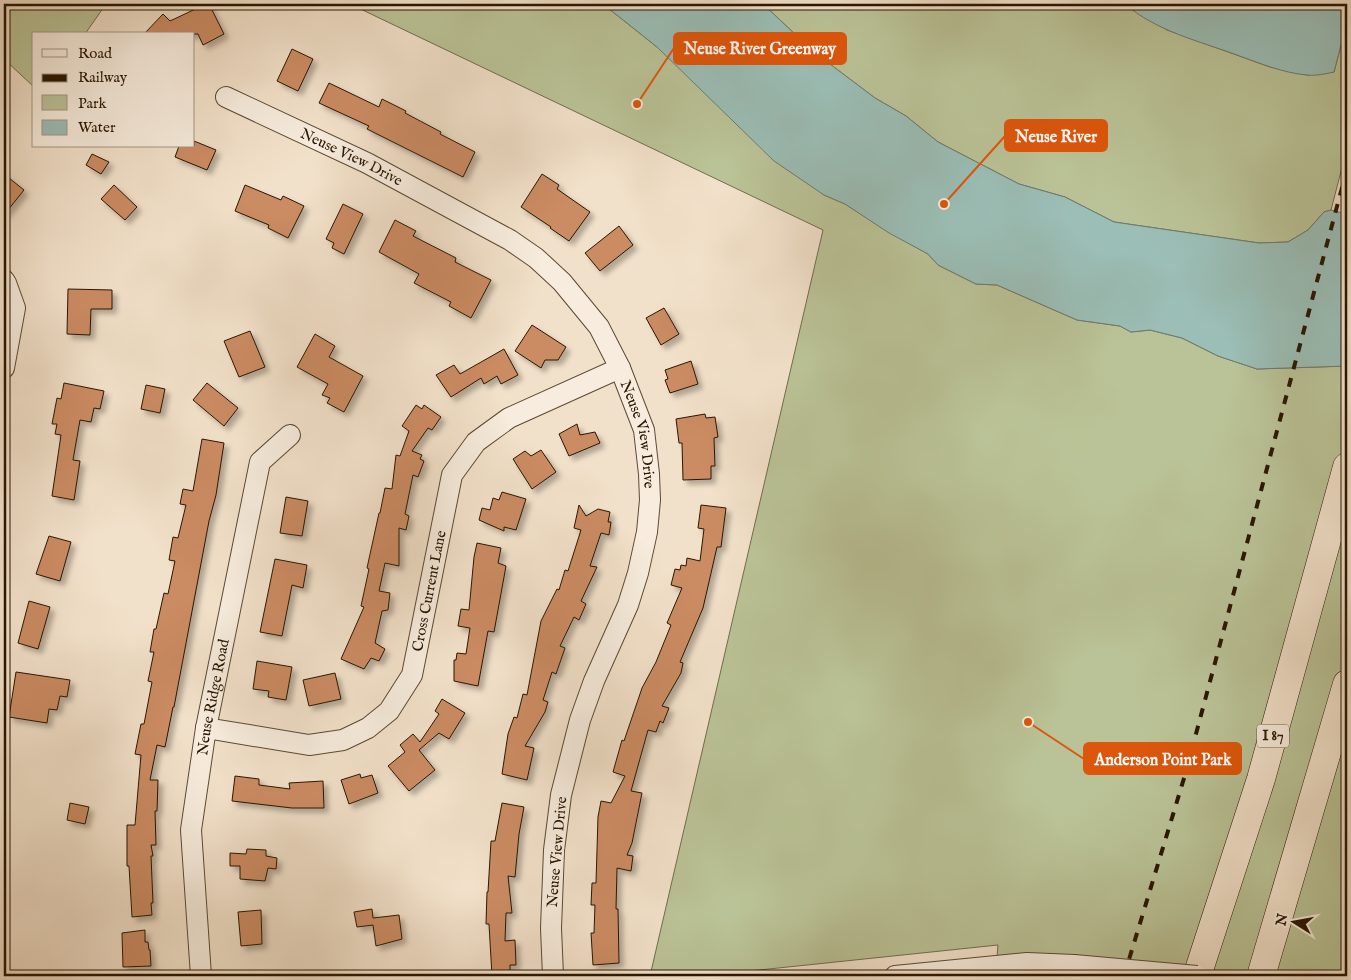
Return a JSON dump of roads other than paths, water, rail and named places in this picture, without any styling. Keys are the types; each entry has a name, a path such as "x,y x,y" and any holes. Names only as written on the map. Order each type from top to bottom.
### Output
{"highway":[{"name":"I 87","path":"1197,976 1261,779 1347,467"},
{"path":"1261,976 1347,684"}],"street":[{"name":"Neuse View Drive","path":"226,97 367,163 510,240 536,258 562,282 599,327 620,368 644,430 650,500 647,532 638,573 628,605 594,681 580,720 561,795 554,850 551,928 553,976"},
{"path":"4,280 15,308 4,368"},
{"name":"Cross Current Lane","path":"206,728 309,745 343,740 368,728 389,710 412,675 452,475 476,442 509,418 620,368"},
{"name":"Neuse Ridge Road","path":"201,976 191,830 206,728 260,462 290,435"},
{"path":"895,976 1027,963 1074,965 1197,976"}],"water":[{"path":"603,4 763,4 814,52 875,98 906,116 938,142 1019,184 1065,197 1114,222 1259,243 1288,242 1308,230 1324,212 1331,210 1347,214 1347,366 1257,369 1218,356 1182,338 1150,330 1131,332 1120,326 1077,320 997,285 976,284 938,265 928,254 889,233 845,204 824,195 774,161 657,47"},
{"path":"1125,4 1347,4 1347,22 1334,72 1307,75 1271,67 1178,34 1150,21"}],"railway":[{"path":"1124,976 1185,775 1347,169"}],"place":[{"name":"Neuse River Greenway","path":"637,104"},
{"name":"Neuse River","path":"944,204"},
{"name":"Anderson Point Park","path":"1028,722"}]}
